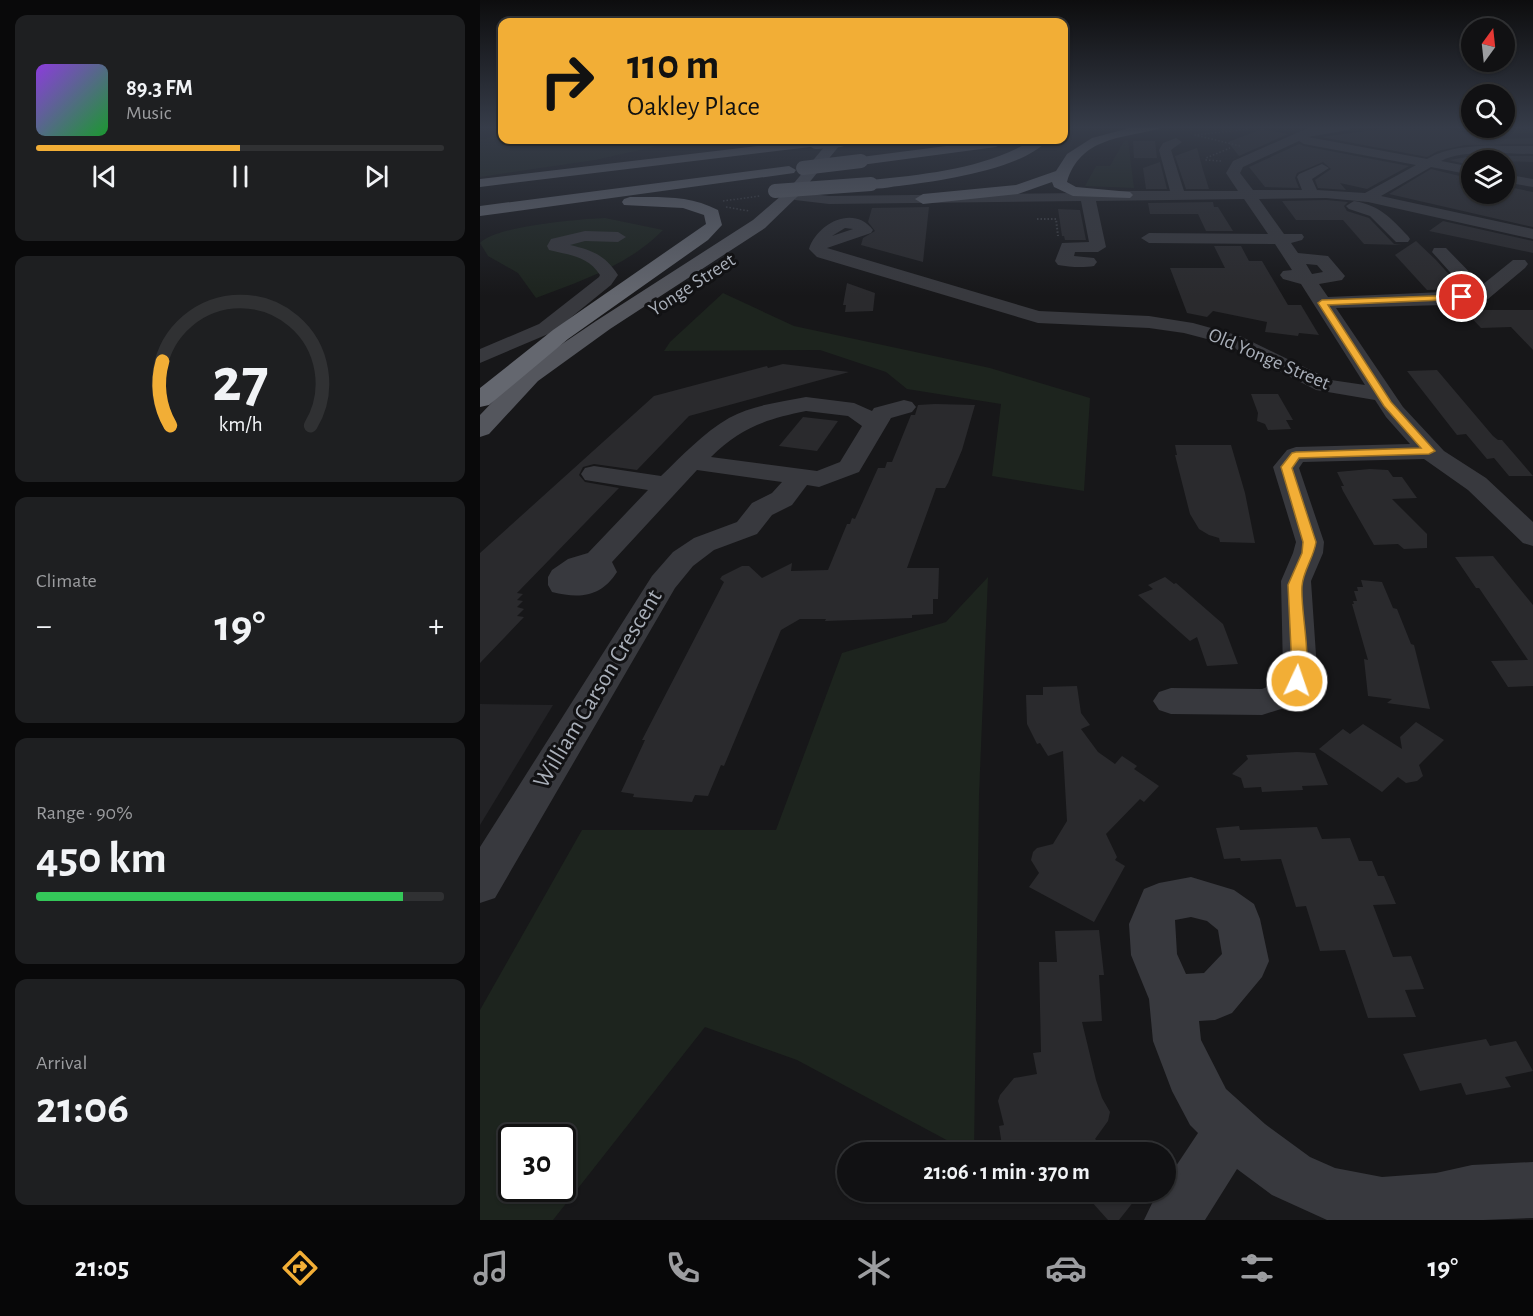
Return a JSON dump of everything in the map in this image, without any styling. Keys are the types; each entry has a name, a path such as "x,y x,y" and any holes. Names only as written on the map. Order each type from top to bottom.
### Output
{"highway":[{"path":"480,202 584,183"},
{"path":"480,211 690,183"},
{"path":"785,194 880,183"},
{"path":"923,199 1018,189 1035,183"},
{"path":"1059,183 1068,189 1125,195"},
{"path":"480,192 569,185"},
{"path":"480,219 630,202 720,201"},
{"path":"480,400 560,332 702,236 714,225 712,213 697,206 677,203 630,202"}],"main road":[{"name":"Yonge Street","path":"480,429 530,376 603,325 759,224 798,183"},
{"name":"Yonge Street","path":"785,194 798,183"},
{"name":"Yonge Street","path":"505,405 552,380 600,345 786,221 785,194"}],"street":[{"path":"1171,183 1172,190"},
{"path":"1239,183 1251,209 1255,238 1265,254"},
{"path":"1307,183 1311,193"},
{"path":"1368,198 1393,183"},
{"path":"785,194 862,196 1018,189 1125,195"},
{"path":"785,194 923,199 1125,195 1172,190 1251,209 1287,227"},
{"path":"1251,209 1311,193 1368,198 1533,234"},
{"path":"1088,195 1095,257"},
{"path":"1251,209 1368,206 1402,240"},
{"path":"1149,238 1255,238 1287,227"},
{"path":"1287,227 1293,258 1381,394 1415,437 1447,466 1477,484 1533,537"},
{"path":"480,357 546,328 605,281 609,275 595,258 581,251 555,246 557,243 585,236 618,237"},
{"name":"Old Yonge Street","path":"818,246 817,249 823,253 1020,314 1055,319 1149,322 1203,331 1260,352 1324,384 1346,390 1381,394"},
{"path":"1440,252 1481,295"},
{"path":"1275,270 1307,280 1336,276 1322,260 1293,258"},
{"path":"1322,303 1443,299 1481,295 1520,264"},
{"path":"854,410 870,399 895,402 882,413 872,429"},
{"path":"597,561 667,485 724,433 738,423 770,411 806,404 840,407 854,410 883,442 873,460 819,479 693,462"},
{"path":"1171,701 1262,702 1285,695 1294,688 1299,670 1296,580 1308,553 1310,542 1286,467 1296,455 1429,451"},
{"path":"594,474 667,485"},
{"name":"William Carson Crescent","path":"480,884 663,583 683,559 704,544 755,518 782,499 788,476"},
{"path":"1173,999 1177,1041 1190,1073 1208,1107 1245,1143 1291,1176 1333,1195 1382,1204 1436,1201 1472,1193 1533,1190"},
{"path":"1172,1220 1232,1130"}],"path":[{"path":"720,201 785,194"},
{"path":"720,201 755,212"},
{"path":"1037,219 1056,219 1059,241"}],"shaded area":[{"path":"1087,183 1133,183 1134,188 1085,186"},
{"path":"605,218 663,230 635,253 604,271 536,298 518,273 488,256 480,243 502,232 520,228"},
{"path":"723,293 794,326 990,368 1090,398 1084,491 992,476 1001,404 907,389 886,372 820,350 664,351 670,342"},
{"path":"988,577 979,795 974,1142 950,1142 797,1060 705,1027 576,1191 576,1124 498,1124 498,1202 567,1202 553,1220 480,1220 480,1010 582,830 776,830 842,653 946,622"},
{"path":"480,704 553,705 480,825"}],"building":[{"path":"1145,183 1165,183 1167,189 1146,189"},
{"path":"1184,183 1207,183 1209,189 1186,189"},
{"path":"1262,183 1297,183 1299,188 1265,187"},
{"path":"1316,183 1378,183 1367,189 1340,183 1346,190 1318,188"},
{"path":"1408,183 1461,183 1461,204 1515,204 1515,188 1533,192 1533,227 1389,194"},
{"path":"1282,201 1348,202 1344,206 1347,211 1369,218 1394,244 1402,245 1364,244 1343,220 1296,220"},
{"path":"1213,202 1214,207 1218,207 1233,231 1206,231 1198,214 1150,214 1148,203"},
{"path":"929,207 923,262 861,245 863,238 875,231 868,222 872,208"},
{"path":"1058,209 1080,210 1086,240 1065,240 1062,236"},
{"path":"1443,221 1533,241 1533,253 1429,231"},
{"path":"1416,241 1462,289 1427,290 1395,255"},
{"path":"1214,246 1241,246 1249,261 1262,261 1288,305 1301,305 1319,335 1299,333 1298,336 1265,332 1267,322 1213,311 1207,317 1187,313 1170,268 1225,268"},
{"path":"847,283 875,293 873,311 845,312 846,305 843,305"},
{"path":"1464,310 1533,310 1533,350 1511,327 1481,328"},
{"path":"783,364 849,372 689,416 637,470 594,464 583,467 579,475 585,482 619,488 517,593 523,594 517,600 523,601 517,607 524,609 517,616 524,617 480,663 480,553 654,396 767,366 768,368"},
{"path":"1437,370 1493,436 1502,440 1533,476 1509,476 1494,458 1487,459 1466,434 1457,435 1407,371"},
{"path":"1251,394 1278,394 1293,420 1286,420 1291,429 1268,430 1265,424 1257,421 1258,413"},
{"path":"918,405 975,405 962,450 945,488 936,488 907,568 939,568 938,599 933,599 933,614 912,615 912,618 825,621 826,619 800,619 781,630 724,766 721,765 708,796 695,795 692,802 633,797 634,794 621,792 645,740 642,740 724,582 720,579 722,576 742,566 749,566 762,578 792,563 791,571 828,570 847,524 850,524 852,518 855,519 878,468 885,468 887,462 892,462 911,415 915,415"},
{"path":"803,417 838,421 817,451 779,446"},
{"path":"1175,445 1231,445 1245,493 1255,543 1220,542 1219,538 1199,529 1190,514 1175,455 1177,455"},
{"path":"1388,470 1393,477 1402,477 1417,498 1392,499 1427,534 1427,548 1404,549 1398,544 1374,545 1343,491 1341,486 1344,486 1337,472"},
{"path":"1493,556 1533,605 1533,686 1508,687 1491,661 1528,660 1455,557"},
{"path":"1165,577 1174,584 1176,583 1223,624 1238,664 1207,666 1197,637 1190,641 1138,595 1153,589 1148,585"},
{"path":"1361,580 1382,582 1393,608 1397,609 1411,644 1414,645 1430,709 1387,703 1392,699 1368,696 1364,659 1368,660 1352,604 1354,604 1353,601 1357,601 1354,591 1358,591 1357,587 1363,587"},
{"path":"1077,686 1081,713 1090,725 1081,729 1098,752 1115,764 1122,756 1137,766 1134,769 1159,786 1144,802 1140,799 1106,834 1117,857 1115,860 1125,866 1094,922 1029,887 1039,873 1031,860 1033,852 1037,848 1053,844 1067,821 1063,751 1048,756 1040,743 1037,744 1027,724 1026,695 1043,695 1043,687"},
{"path":"1416,722 1444,740 1419,765 1423,776 1417,781 1406,783 1398,777 1382,792 1319,749 1343,729 1350,734 1363,724 1402,749 1400,737"},
{"path":"1315,753 1328,785 1302,786 1303,790 1262,792 1261,787 1244,788 1241,778 1232,774 1248,759 1246,755"},
{"path":"1239,826 1240,830 1317,827 1322,839 1350,838 1359,861 1372,861 1378,876 1384,876 1396,904 1373,905 1393,957 1411,956 1424,989 1405,990 1416,1017 1368,1018 1345,950 1320,951 1306,906 1296,907 1281,859 1241,861 1240,858 1224,859 1216,828"},
{"path":"1099,930 1104,975 1099,975 1102,1021 1082,1022 1096,1080 1110,1112 1108,1121 1095,1139 1098,1142 1001,1142 999,1126 1004,1125 998,1101 1000,1095 1014,1078 1037,1074 1033,1053 1041,1052 1039,962 1057,962 1055,931"},
{"path":"1486,1039 1490,1046 1516,1041 1533,1071 1505,1077 1511,1087 1466,1095 1461,1083 1420,1091 1403,1054"},
{"path":"1092,1202 1133,1202 1119,1220 1108,1220"}],"route":[{"path":"1297,681 1299,670 1295,585 1310,542 1286,467 1296,455 1429,451 1388,404 1322,303 1462,297"}]}
